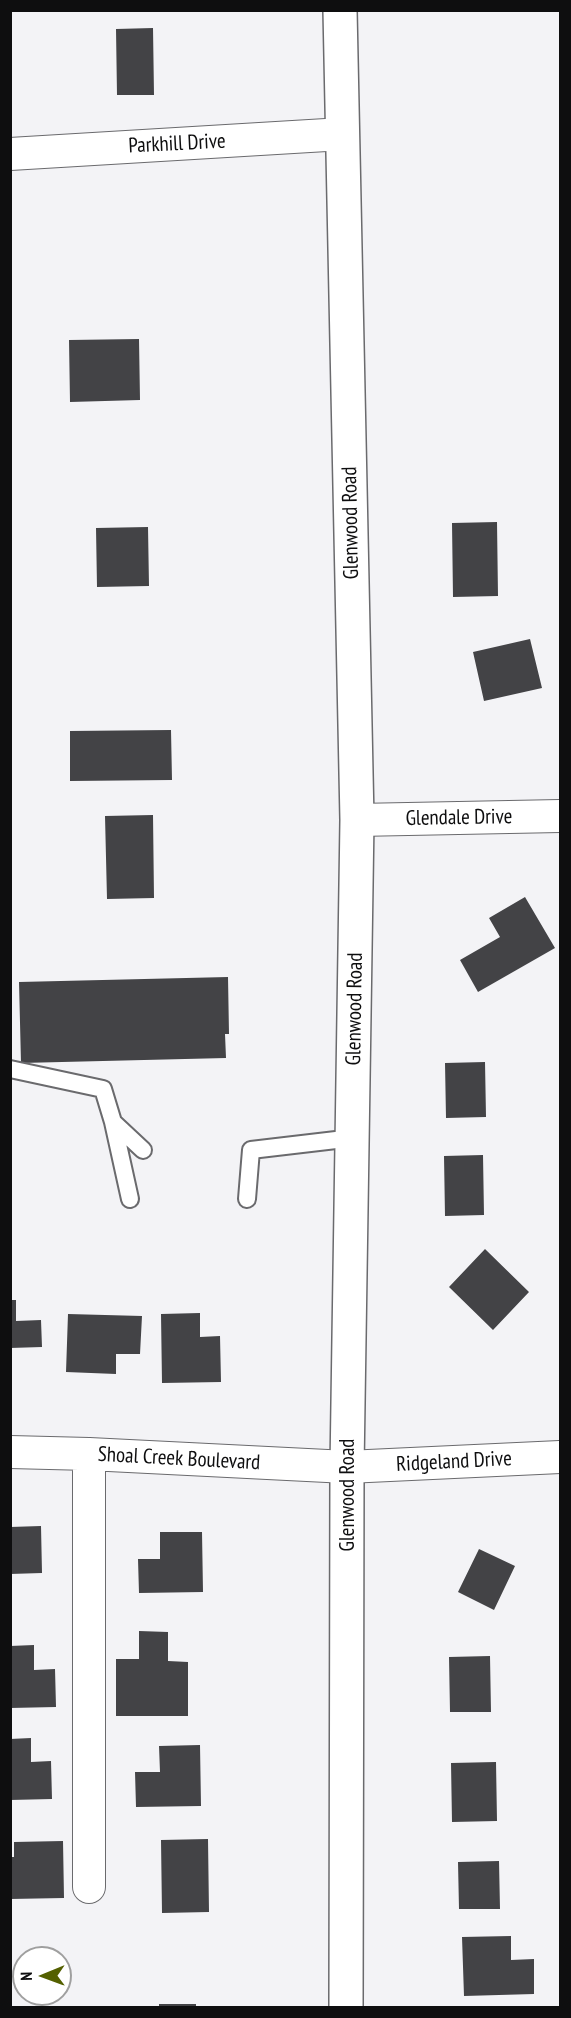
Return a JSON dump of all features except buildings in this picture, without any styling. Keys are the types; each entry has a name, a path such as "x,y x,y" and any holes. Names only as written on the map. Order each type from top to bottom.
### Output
{"main road":[{"name":"Glenwood Road","path":"340,10 357,820 347,1467 346,2007"}],"street":[{"name":"Parkhill Drive","path":"10,154 342,134"},
{"name":"Glendale Drive","path":"357,820 561,816"},
{"name":"Shoal Creek Boulevard","path":"10,1452 347,1467"},
{"path":"89,1454 89,1887"},
{"name":"Ridgeland Drive","path":"347,1467 561,1457"}],"lane":[{"path":"10,1069 103,1089 113,1122 130,1199"},
{"path":"113,1122 143,1150"},
{"path":"247,1199 251,1150 353,1138"}]}
